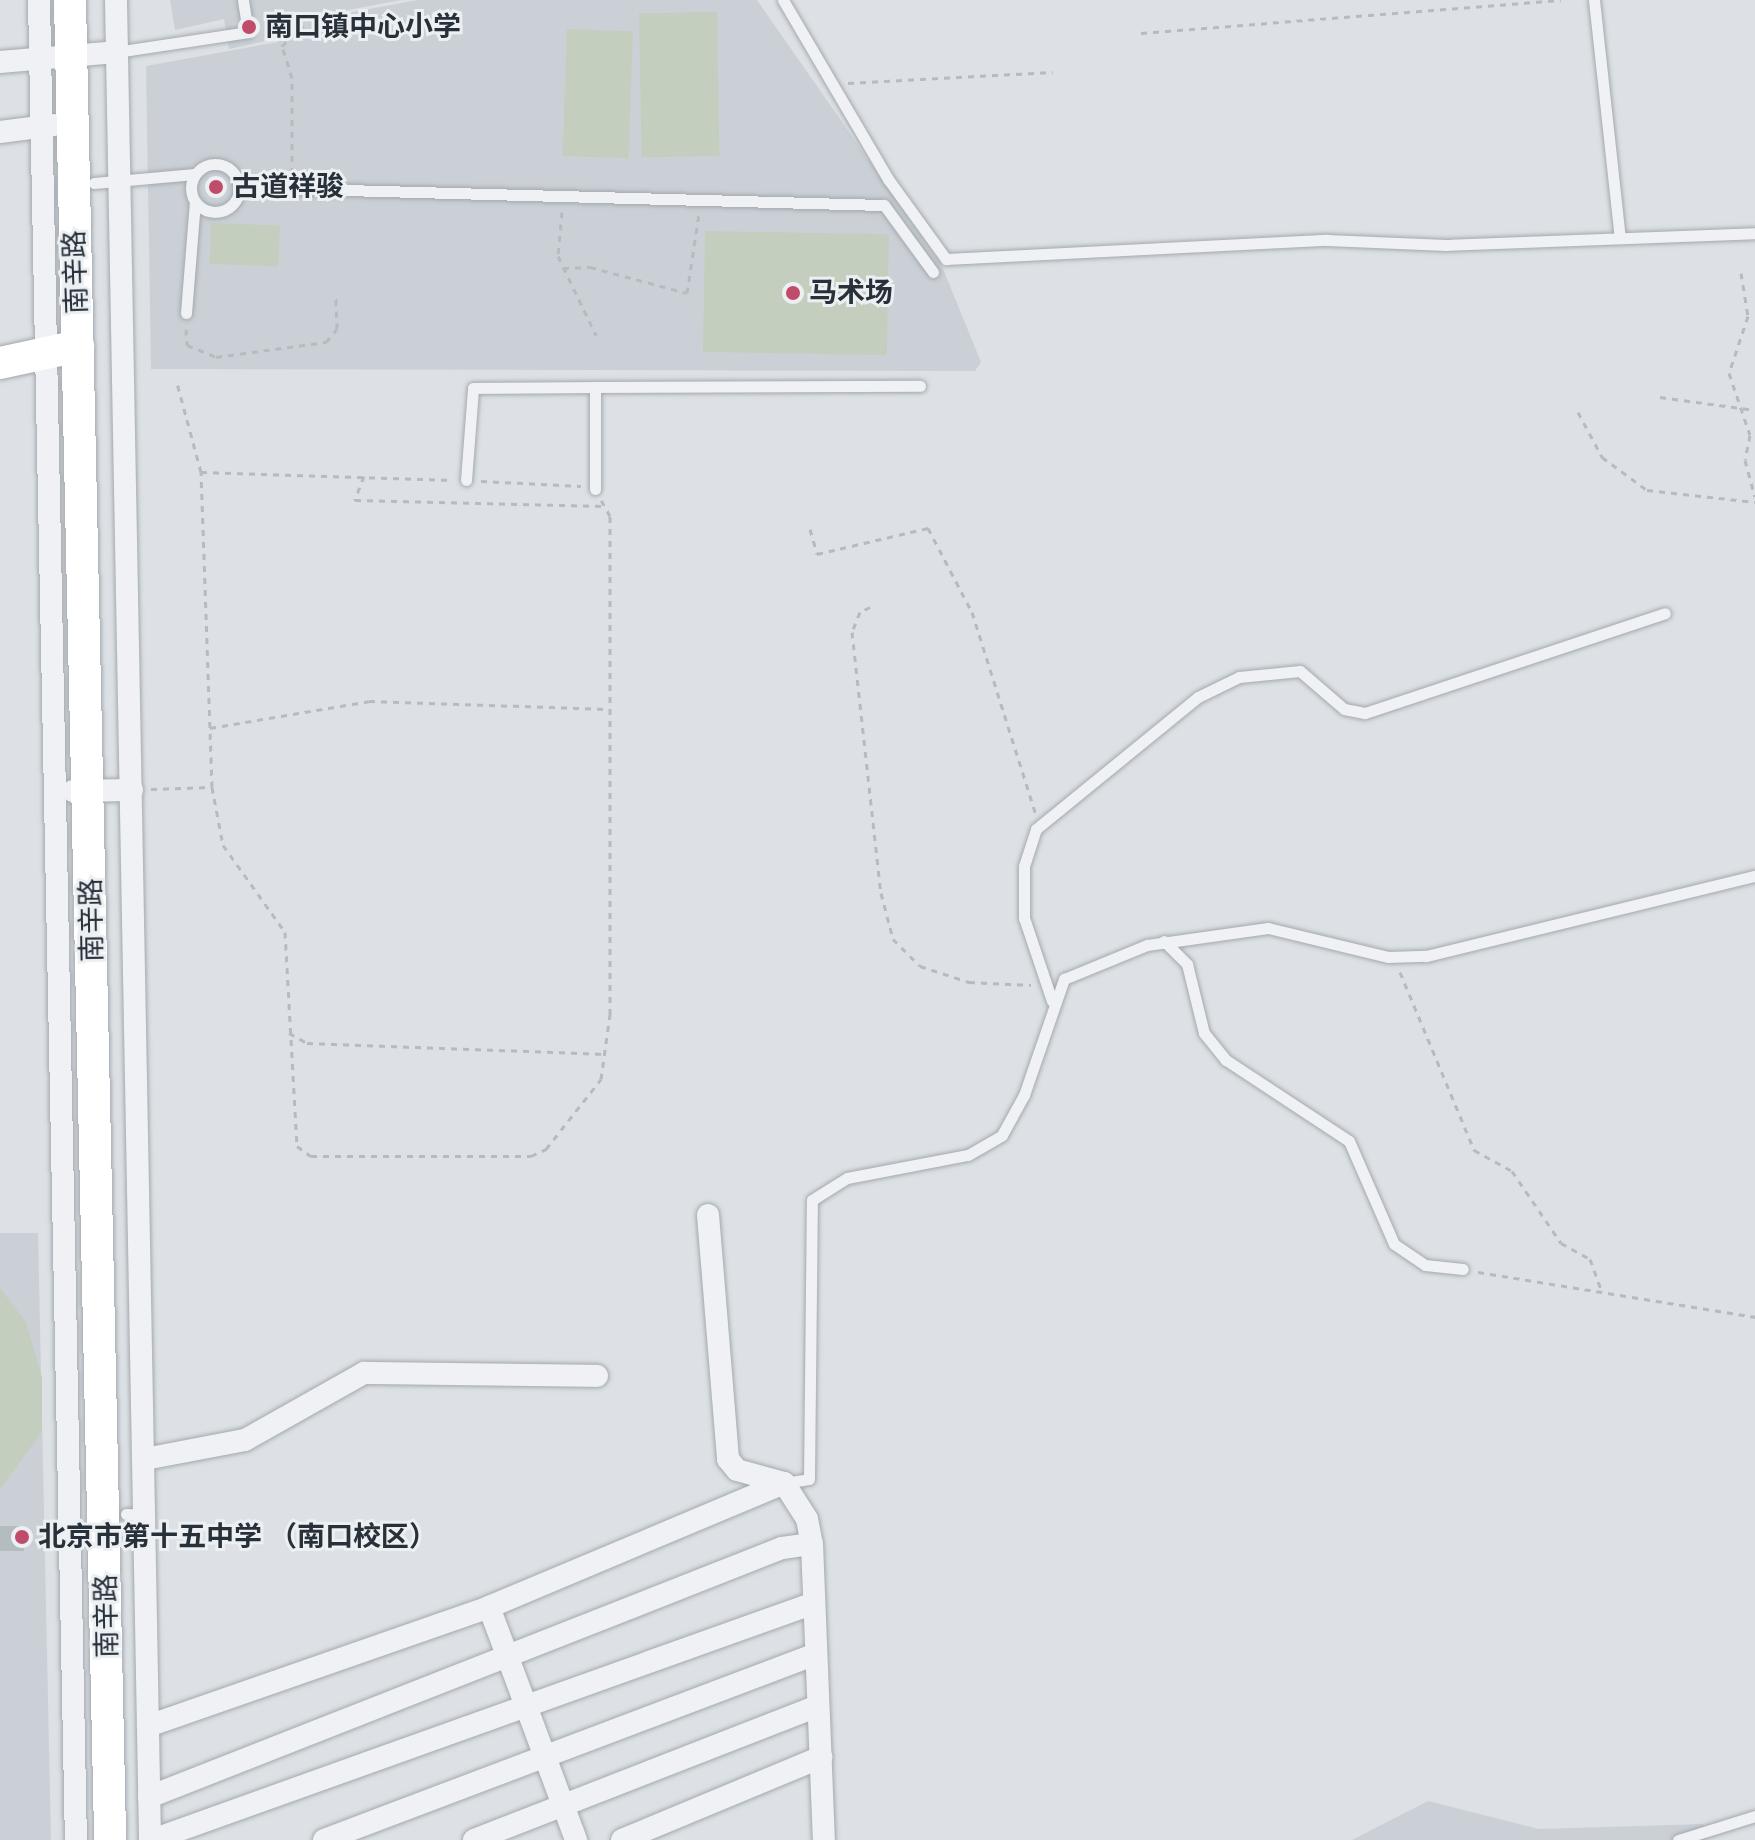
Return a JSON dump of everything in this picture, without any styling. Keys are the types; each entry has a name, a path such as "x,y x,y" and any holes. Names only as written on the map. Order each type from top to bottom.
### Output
{"main road":[{"name":"南辛路","path":"70,0 107,183 110,790 104,1441 110,1840"},
{"name":"南辛路","path":"92,0 80,54 57,124 78,346 110,790 136,1515 129,1840"},
{"path":"0,363 78,346"}],"street":[{"path":"39,0 80,54"},
{"path":"80,54 116,0"},
{"path":"0,62 80,54"},
{"path":"0,132 57,124 46,353 76,1840"},
{"path":"56,791 110,790 145,1459 136,1515 151,1840 814,1603"},
{"path":"708,1215 728,1459 737,1470 784,1483 807,1519 812,1544 824,1840"},
{"path":"145,1459 245,1440 364,1373 597,1376"},
{"path":"148,1726 489,1607 784,1483"},
{"path":"149,1797 782,1548 812,1544"},
{"path":"489,1607 576,1840"},
{"path":"324,1840 816,1654"},
{"path":"474,1840 818,1706"},
{"path":"622,1840 821,1757"}],"lane":[{"path":"80,54 248,32 243,0"},
{"path":"783,0 832,83 946,259 1327,240 1446,245 1755,233"},
{"path":"1594,0 1620,238"},
{"path":"107,183 195,174 222,165 238,187"},
{"path":"186,313 195,174"},
{"path":"238,187 884,205 933,272"},
{"path":"195,202 223,210 238,187"},
{"path":"466,480 473,388 920,386"},
{"path":"595,387 595,489"},
{"path":"1052,1001 1043,985 1024,918 1024,866 1036,829 1143,736 1239,677 1300,671 1344,709 1365,713 1665,613"},
{"path":"784,1483 809,1479 812,1200 847,1178 968,1155 1002,1135 1024,1095 1052,1001 1064,979 1164,941 1268,928 1388,957 1426,956 1755,876"},
{"path":"1164,941 1187,964 1204,1033 1226,1060 1349,1141 1394,1244 1425,1265 1463,1269"},
{"path":"70,1441 104,1441"},
{"path":"1678,1840 1755,1816"}],"path":[{"path":"1141,33 1561,0"},
{"path":"292,189 292,78 282,46 308,22"},
{"path":"832,83 1053,72"},
{"path":"564,197 563,268 596,335"},
{"path":"563,268 590,267 687,293 701,200"},
{"path":"1578,412 1602,457 1647,490 1755,499 1745,460 1750,435 1739,413 1729,373 1748,316 1741,273"},
{"path":"186,313 187,345 216,357 326,342 337,329 336,296"},
{"path":"177,383 201,472 212,787 223,845 285,932 293,1134 311,1156 531,1156 570,1124 601,1079 605,1054 611,999 604,506 595,489 466,480 201,472"},
{"path":"1660,397 1739,413 1755,410"},
{"path":"364,476 355,500 604,506"},
{"path":"810,529 817,554 928,528 972,612 1036,829"},
{"path":"870,607 860,612 852,632 893,939 920,966 969,982 1043,985"},
{"path":"210,728 369,701 607,709"},
{"path":"110,790 212,787"},
{"path":"1388,957 1405,978 1474,1150 1512,1171 1561,1243 1590,1259 1602,1292"},
{"path":"289,1033 307,1043 605,1054"},
{"path":"1463,1269 1755,1317"}],"shaded area":[{"name":"南口镇中心小学","path":"170,0 401,0 273,24 275,39 229,49 224,19 175,30"},
{"path":"418,0 757,0 941,264 981,362 975,371 151,369 146,66 278,42 278,26"},
{"name":"北京市第十五中学 （南口校区）","path":"0,1233 38,1233 51,1840 0,1840"},
{"path":"1428,1801 1539,1829 1703,1824 1707,1840 1352,1840"}],"green space":[{"path":"717,12 720,156 642,157 639,13"},
{"path":"567,29 633,31 629,158 563,156"},
{"path":"211,223 280,225 279,266 210,264"},
{"name":"马术场","path":"705,231 889,234 887,355 703,352"},
{"path":"0,1288 26,1322 42,1378 42,1432 0,1489"}],"building":[{"path":"0,1526 24,1526 24,1551 0,1551"}],"place":[{"name":"南口镇中心小学","path":"249,27"},
{"name":"古道祥骏","path":"216,187"},
{"name":"马术场","path":"793,293"},
{"name":"北京市第十五中学 （南口校区）","path":"22,1537"}]}
